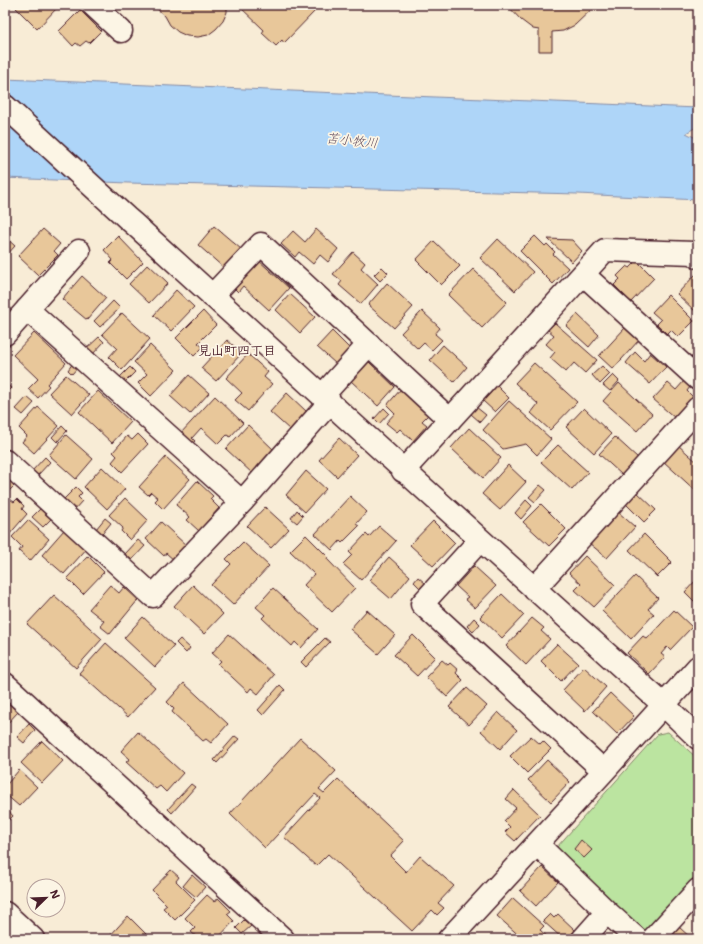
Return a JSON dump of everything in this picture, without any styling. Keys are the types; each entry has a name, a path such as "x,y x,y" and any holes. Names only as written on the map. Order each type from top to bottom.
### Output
{"street":[{"path":"93,5 121,30"},
{"path":"5,106 403,471 664,705 698,738"},
{"path":"212,296 261,244 450,420"},
{"path":"403,471 605,250 694,253 698,257"},
{"path":"5,334 79,251"},
{"path":"583,274 698,379"},
{"path":"28,309 242,502"},
{"path":"5,461 153,596 242,502 369,344"},
{"path":"534,589 698,408"},
{"path":"480,540 422,604 604,771"},
{"path":"452,938 698,667"},
{"path":"5,684 283,939"},
{"path":"537,844 637,939"},
{"path":"653,939 698,890"},
{"path":"582,939 607,912"},
{"path":"5,913 33,939"}],"green space":[{"path":"668,732 698,759 698,880 646,936 556,848 658,734"}],"water":[{"name":"苫小牧川","path":"5,79 698,108 698,126 686,133 698,139 698,200 578,194 128,183 5,178"}],"building":[{"path":"20,5 55,5 57,8 37,29 16,8"},
{"path":"153,5 227,5 227,12 223,21 208,35 198,37 187,36 178,32 170,25 165,16"},
{"path":"238,5 309,5 315,11 284,43 282,40 276,46 262,33 264,30"},
{"path":"507,5 596,5 575,25 563,31 552,32 552,51 539,51 539,30 533,29 521,20"},
{"path":"80,10 101,31 89,43 86,41 80,46 76,43 73,46 59,31"},
{"path":"214,226 241,249 224,268 198,245"},
{"path":"43,229 60,244 54,251 58,255 38,275 18,256"},
{"path":"316,229 338,249 328,262 320,255 313,264 299,252 295,257 281,244 293,231 305,242"},
{"path":"118,236 143,262 126,279 110,263 113,260 104,250"},
{"path":"535,236 545,246 547,244 555,252 553,254 568,268 553,284 520,251"},
{"path":"5,237 15,246 5,257"},
{"path":"498,239 533,272 515,291 480,258"},
{"path":"548,239 572,240 582,251 572,262"},
{"path":"434,241 460,266 441,285 416,260"},
{"path":"353,252 365,263 361,268 378,284 361,304 339,285 342,281 333,274"},
{"path":"257,259 289,288 269,310 243,286 238,292 232,286"},
{"path":"637,261 654,278 631,302 614,285 620,279 617,276 627,266 630,268"},
{"path":"148,264 168,283 149,303 129,284"},
{"path":"382,267 388,273 380,281 374,275"},
{"path":"473,269 507,302 482,328 448,295"},
{"path":"696,274 698,276 698,310 696,312 677,294"},
{"path":"82,276 106,298 87,320 62,299"},
{"path":"387,283 413,307 394,328 368,305"},
{"path":"176,290 194,307 171,331 154,315"},
{"path":"290,294 315,317 300,333 276,310"},
{"path":"668,295 694,321 678,337 671,330 667,334 657,324 661,320 652,312"},
{"path":"113,301 120,308 100,327 94,321"},
{"path":"203,311 216,325 198,343 203,347 194,356 176,338"},
{"path":"422,311 440,328 435,334 442,340 432,350 424,343 418,349 401,333"},
{"path":"122,313 150,339 122,370 109,357 117,348 102,334"},
{"path":"577,314 599,335 589,347 566,326"},
{"path":"555,323 597,360 585,373 574,363 566,372 550,358 555,352 546,344 554,335 548,330"},
{"path":"625,328 639,340 613,369 599,356"},
{"path":"332,331 350,349 336,364 317,347"},
{"path":"34,333 66,363 47,384 49,386 38,398 28,389 38,379 13,355"},
{"path":"99,337 104,342 92,355 86,349"},
{"path":"227,340 242,353 216,381 201,368"},
{"path":"150,345 176,370 151,396 138,383 147,374 134,362"},
{"path":"443,345 467,367 454,382 430,360"},
{"path":"635,352 644,361 650,353 666,367 650,384 626,363"},
{"path":"248,354 268,372 264,377 272,384 248,411 235,400 242,393 226,378"},
{"path":"369,362 395,387 378,406 351,381"},
{"path":"73,363 78,367 72,374 68,370"},
{"path":"534,363 577,402 550,430 531,413 538,404 515,383"},
{"path":"602,366 610,374 600,384 592,375"},
{"path":"130,367 135,372 125,382 120,377"},
{"path":"66,375 89,395 72,414 49,393"},
{"path":"189,375 209,393 190,414 170,396"},
{"path":"613,375 619,381 610,391 603,385"},
{"path":"684,381 690,387 687,391 693,397 675,418 653,399 668,383 676,390"},
{"path":"5,383 11,388 5,394"},
{"path":"619,383 652,414 637,431 603,401"},
{"path":"497,386 509,398 495,412 483,401"},
{"path":"401,389 429,414 422,421 427,425 413,441 400,429 397,432 386,423 395,413 387,405"},
{"path":"98,391 131,422 112,443 79,412"},
{"path":"287,393 307,412 290,430 270,412"},
{"path":"215,396 243,423 230,437 227,435 218,444 201,428 192,438 195,441 191,445 180,434"},
{"path":"27,397 34,403 23,415 16,409"},
{"path":"509,401 551,439 537,455 526,444 503,449 483,430"},
{"path":"38,407 59,426 34,453 22,442 27,436 19,428"},
{"path":"476,407 486,415 480,422 471,414"},
{"path":"384,408 389,413 379,424 374,419"},
{"path":"584,408 611,434 594,453 566,427"},
{"path":"248,425 275,451 253,474 226,449"},
{"path":"62,426 67,431 57,442 52,437"},
{"path":"469,428 501,458 483,478 451,448"},
{"path":"138,434 148,444 122,472 112,462 117,456 113,452 127,436 132,440"},
{"path":"66,435 93,459 76,479 49,455"},
{"path":"615,437 638,458 622,475 599,454"},
{"path":"339,438 357,455 337,477 319,460"},
{"path":"558,445 588,472 572,490 541,462"},
{"path":"678,445 698,463 698,493 663,461"},
{"path":"45,457 50,462 38,475 32,471"},
{"path":"166,457 190,479 163,509 155,501 158,498 151,492 148,495 139,487"},
{"path":"508,465 526,482 500,510 482,494"},
{"path":"102,467 125,489 107,509 84,487"},
{"path":"306,471 326,489 305,512 286,495"},
{"path":"5,476 15,485 5,495"},
{"path":"197,481 213,496 210,499 219,508 199,531 187,520 190,517 176,505"},
{"path":"540,485 546,490 535,502 529,497"},
{"path":"76,487 82,493 78,497 82,501 74,510 63,500"},
{"path":"636,491 656,510 644,522 625,503"},
{"path":"350,496 367,512 356,524 359,526 342,543 340,541 332,550 315,534"},
{"path":"125,498 148,520 130,540 121,531 123,528 109,515"},
{"path":"10,499 14,502 17,499 24,506 22,509 27,514 8,536 5,534 5,505"},
{"path":"526,500 532,506 521,519 515,513"},
{"path":"541,504 566,529 549,546 523,522"},
{"path":"265,507 289,529 271,548 247,526"},
{"path":"40,509 51,519 43,527 32,517"},
{"path":"297,510 303,516 297,523 291,518"},
{"path":"617,511 635,527 607,558 589,543"},
{"path":"105,518 111,523 102,534 96,529"},
{"path":"28,520 49,539 30,561 19,551 22,547 12,537"},
{"path":"433,521 455,543 433,566 410,545"},
{"path":"161,522 188,547 175,561 166,553 164,556 146,539"},
{"path":"379,526 396,541 361,580 343,564 352,555 349,552 366,534 369,537"},
{"path":"64,530 74,539 89,546 64,574 42,555"},
{"path":"644,534 672,562 657,577 629,550"},
{"path":"306,535 328,557 327,559 355,588 332,612 304,585 314,574 290,551"},
{"path":"138,540 145,546 132,560 125,554"},
{"path":"243,542 269,566 233,605 211,585 231,564 226,559"},
{"path":"88,556 104,572 83,594 67,578"},
{"path":"585,556 615,585 594,607 575,590 581,584 569,573"},
{"path":"389,557 410,576 391,599 369,580"},
{"path":"474,566 496,586 475,608 465,599 468,597 456,586"},
{"path":"635,576 658,598 648,609 654,614 631,639 602,611"},
{"path":"418,577 425,583 420,588 414,582"},
{"path":"698,578 698,605 685,592"},
{"path":"110,585 119,593 124,587 138,600 110,634 100,626 104,621 89,609"},
{"path":"193,585 223,614 204,634 174,606"},
{"path":"273,588 318,629 301,648 295,642 292,646 262,618 265,615 256,607"},
{"path":"502,594 524,615 502,638 480,617"},
{"path":"54,595 102,639 76,668 27,624"},
{"path":"367,610 395,635 378,654 350,629"},
{"path":"674,610 692,627 670,650 667,647 661,654 665,657 649,674 627,653 643,636 647,639"},
{"path":"143,617 174,646 155,667 124,638"},
{"path":"474,618 480,624 473,632 467,626"},
{"path":"532,618 544,628 541,631 550,639 526,665 506,646"},
{"path":"229,634 274,675 258,694 251,688 248,692 218,664 221,661 212,653"},
{"path":"413,635 435,657 417,676 394,655"},
{"path":"325,638 330,642 306,667 301,662"},
{"path":"180,639 190,648 186,653 176,643"},
{"path":"106,643 155,687 128,717 79,673"},
{"path":"557,644 578,663 561,681 541,661"},
{"path":"442,660 448,665 450,663 458,670 456,673 463,680 447,697 426,677"},
{"path":"584,667 606,687 585,711 563,690"},
{"path":"184,683 228,724 211,743 206,739 203,741 172,712 174,709 167,702"},
{"path":"280,685 285,690 263,715 258,710"},
{"path":"467,688 487,706 469,725 449,707"},
{"path":"610,693 634,716 617,734 593,711"},
{"path":"5,700 18,712 5,726"},
{"path":"498,712 517,730 500,749 481,731"},
{"path":"29,724 35,730 24,743 17,737"},
{"path":"138,732 183,773 166,792 160,786 156,789 126,762 130,759 121,751"},
{"path":"235,736 239,739 217,763 214,760"},
{"path":"531,736 540,744 543,741 551,749 527,773 510,756"},
{"path":"300,738 336,771 319,789 324,793 338,779 404,841 390,856 406,872 420,856 454,886 438,903 444,908 437,915 432,910 412,931 328,854 316,866 284,837 320,798 315,794 265,848 230,814"},
{"path":"42,741 63,761 42,783 21,763"},
{"path":"547,760 570,782 551,802 528,780"},
{"path":"19,770 37,787 19,806 5,794 5,781 7,784"},
{"path":"191,784 195,787 172,813 168,809"},
{"path":"514,790 540,815 515,841 505,832 510,827 504,821 516,808 506,799"},
{"path":"5,807 13,816 5,824"},
{"path":"581,840 592,850 584,858 574,849"},
{"path":"542,867 558,882 536,906 520,891"},
{"path":"171,870 179,877 176,881 195,900 175,920 163,908 167,905 152,890"},
{"path":"192,875 205,887 196,897 183,886"},
{"path":"207,895 215,902 218,898 231,911 227,914 234,921 217,939 199,939 191,932 195,928 185,918"},
{"path":"513,898 544,926 540,930 550,939 523,939 497,916"},
{"path":"550,914 554,918 558,914 575,930 567,939 563,939 543,921"},
{"path":"128,916 148,936 145,939 140,936 137,939 107,939"},
{"path":"244,920 251,926 242,934 236,928"},
{"path":"679,927 692,939 668,939"}],"district":[{"name":"見山町四丁目","path":"237,350"}]}
